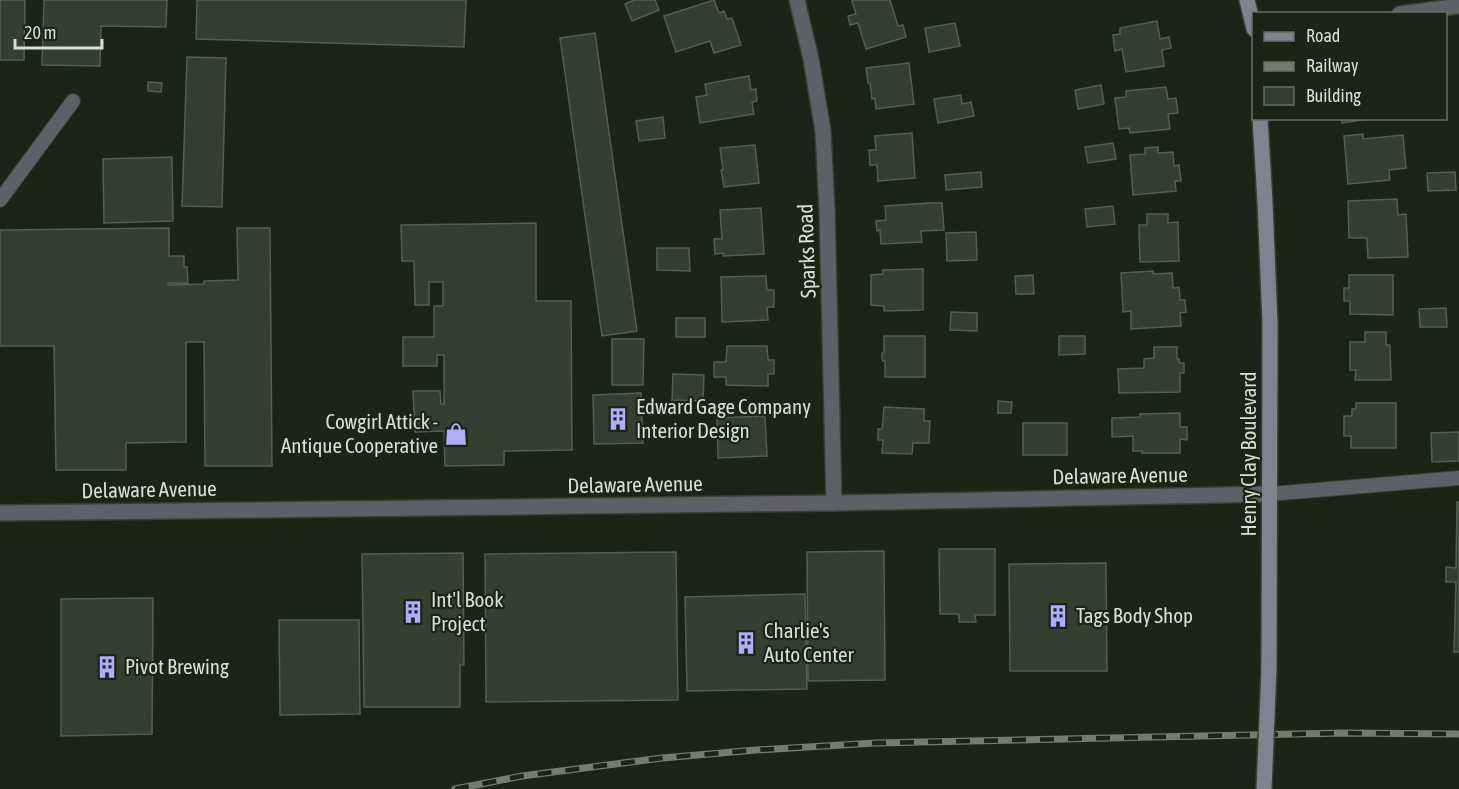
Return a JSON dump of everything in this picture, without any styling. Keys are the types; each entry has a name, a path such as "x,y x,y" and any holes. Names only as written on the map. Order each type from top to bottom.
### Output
{"street":[{"name":"Sparks Road","path":"797,0 811,59 823,131 834,503"},
{"path":"1248,0 1252,19"},
{"path":"1415,12 1459,6"},
{"name":"Henry Clay Boulevard","path":"1260,120 1270,323 1269,668 1264,789"},
{"name":"Delaware Avenue","path":"0,513 834,503 1269,494"}],"lane":[{"path":"0,200 73,101"},
{"path":"1269,494 1459,478"}],"building":[{"path":"0,0 25,0 24,60 0,60"},
{"path":"44,0 167,0 166,27 101,26 100,66 42,65"},
{"path":"197,0 466,0 464,47 196,39"},
{"path":"634,0 655,0 659,10 632,21 625,4"},
{"path":"714,0 719,13 724,11 727,19 732,18 741,45 714,53 710,41 676,52 664,16"},
{"path":"890,0 898,26 903,25 906,37 866,49 858,23 850,25 848,16 856,14 852,1"},
{"path":"1157,21 1160,39 1169,37 1171,47 1162,50 1164,66 1126,72 1122,49 1115,51 1113,35 1120,34 1120,28"},
{"path":"955,23 960,46 929,52 925,28"},
{"path":"595,33 637,331 602,336 560,38"},
{"path":"187,57 226,58 222,207 182,206"},
{"path":"909,63 914,104 876,109 866,68"},
{"path":"749,76 751,90 756,89 757,101 752,102 754,114 700,123 696,97 707,95 705,84"},
{"path":"148,82 162,83 161,92 148,91"},
{"path":"1101,85 1104,104 1078,109 1075,90"},
{"path":"1166,87 1168,99 1176,98 1178,113 1168,114 1170,129 1130,133 1129,128 1119,129 1115,98 1126,97 1126,91"},
{"path":"961,95 962,104 971,102 974,116 938,123 934,99"},
{"path":"663,117 665,138 639,141 636,121"},
{"path":"1341,120 1362,120 1342,123"},
{"path":"912,133 915,178 878,181 877,165 870,165 869,150 876,150 875,136"},
{"path":"1363,134 1363,139 1403,135 1406,168 1389,170 1390,180 1348,184 1344,136"},
{"path":"1113,143 1116,159 1088,163 1085,147"},
{"path":"755,145 759,183 724,187 720,148"},
{"path":"1158,147 1158,153 1173,152 1174,166 1179,165 1181,181 1175,181 1176,191 1133,195 1130,155 1145,154 1145,148"},
{"path":"172,157 173,221 104,223 103,159"},
{"path":"981,172 982,187 946,190 945,175"},
{"path":"1455,172 1456,190 1428,191 1427,173"},
{"path":"1397,199 1398,215 1406,214 1408,257 1368,258 1367,238 1349,238 1348,201"},
{"path":"942,203 944,230 921,231 922,242 881,244 880,230 877,231 876,221 886,220 885,206"},
{"path":"1113,206 1115,224 1087,227 1085,209"},
{"path":"761,208 764,254 723,256 723,253 715,254 714,239 722,239 720,210"},
{"path":"1147,214 1168,214 1168,223 1178,222 1179,261 1140,262 1139,225 1147,225"},
{"path":"536,223 536,301 571,301 572,450 504,451 504,465 445,466 444,431 415,432 413,391 440,391 441,404 444,404 444,355 437,355 437,366 403,366 403,337 434,337 434,306 443,306 443,282 429,282 429,305 415,305 414,261 402,261 401,225"},
{"path":"169,228 169,256 184,256 188,283 168,283 168,285 238,280 237,228 270,228 272,466 205,466 204,342 186,342 186,442 126,443 126,470 56,470 54,346 0,346 0,230"},
{"path":"976,232 977,260 947,261 946,233"},
{"path":"657,248 689,248 690,271 657,270"},
{"path":"923,269 923,310 884,311 884,306 871,305 871,275 883,274 883,270"},
{"path":"1153,271 1153,274 1172,273 1173,288 1179,287 1180,300 1185,300 1186,312 1180,313 1181,326 1131,329 1131,311 1123,312 1121,273"},
{"path":"1033,275 1034,294 1016,294 1015,276"},
{"path":"1349,275 1393,275 1393,315 1350,314 1350,301 1344,301 1344,288 1349,288"},
{"path":"766,276 767,290 774,290 774,307 767,307 768,320 722,322 721,277"},
{"path":"1446,308 1447,327 1420,327 1419,309"},
{"path":"951,312 977,313 977,331 950,330"},
{"path":"676,318 705,318 705,337 676,337"},
{"path":"1365,332 1386,332 1386,345 1390,345 1391,380 1355,380 1356,370 1350,370 1350,342 1365,342"},
{"path":"884,336 925,336 925,377 885,377 885,361 882,358"},
{"path":"1059,336 1085,336 1085,354 1059,355"},
{"path":"612,339 644,339 643,385 612,385"},
{"path":"727,346 767,346 768,360 774,360 774,374 768,374 768,386 726,385 726,377 714,377 714,362 726,362"},
{"path":"1154,347 1177,347 1177,359 1179,363 1184,363 1184,373 1180,373 1180,392 1119,393 1118,369 1144,368 1144,359 1154,358"},
{"path":"673,374 704,375 703,401 672,400"},
{"name":"Edward Gage Company Interior Design","path":"641,393 643,443 594,444 593,395"},
{"path":"998,401 1012,402 1011,413 998,413"},
{"path":"1356,403 1396,403 1396,448 1351,448 1351,436 1344,436 1344,416 1352,416 1352,409 1356,409"},
{"path":"884,407 924,409 924,421 930,421 929,443 913,443 912,454 882,453 883,440 878,440 878,429 882,429"},
{"path":"1180,413 1180,427 1187,427 1187,440 1180,439 1180,453 1133,451 1133,436 1112,437 1112,418 1140,417 1140,414"},
{"path":"765,416 767,456 718,458 717,418"},
{"path":"1023,423 1067,423 1067,455 1023,455"},
{"path":"1459,432 1459,461 1432,462 1431,433"},
{"path":"1457,502 1459,502 1459,652 1454,652 1456,582 1446,582 1446,567 1456,568"},
{"path":"939,549 995,549 995,615 975,615 976,622 959,622 959,614 940,614"},
{"path":"884,551 885,680 808,681 807,552"},
{"path":"676,552 678,700 486,702 485,554"},
{"name":"Int'l Book Project","path":"463,553 464,665 460,665 460,707 364,707 362,554"},
{"name":"Tags Body Shop","path":"1106,563 1107,671 1010,671 1009,564"},
{"name":"Charlie's Auto Center","path":"805,594 807,689 687,691 685,597"},
{"name":"Pivot Brewing","path":"153,598 152,734 61,736 61,599"},
{"path":"279,620 359,620 360,714 280,715"}],"railway":[{"path":"455,789 522,776 662,758 875,743 1345,733 1459,734"}],"place":[{"name":"Edward Gage Company Interior Design","path":"618,419"},
{"name":"Cowgirl Attick - Antique Cooperative","path":"456,434"},
{"name":"Int'l Book Project","path":"413,612"},
{"name":"Tags Body Shop","path":"1058,616"},
{"name":"Charlie's Auto Center","path":"746,643"},
{"name":"Pivot Brewing","path":"107,667"}]}
